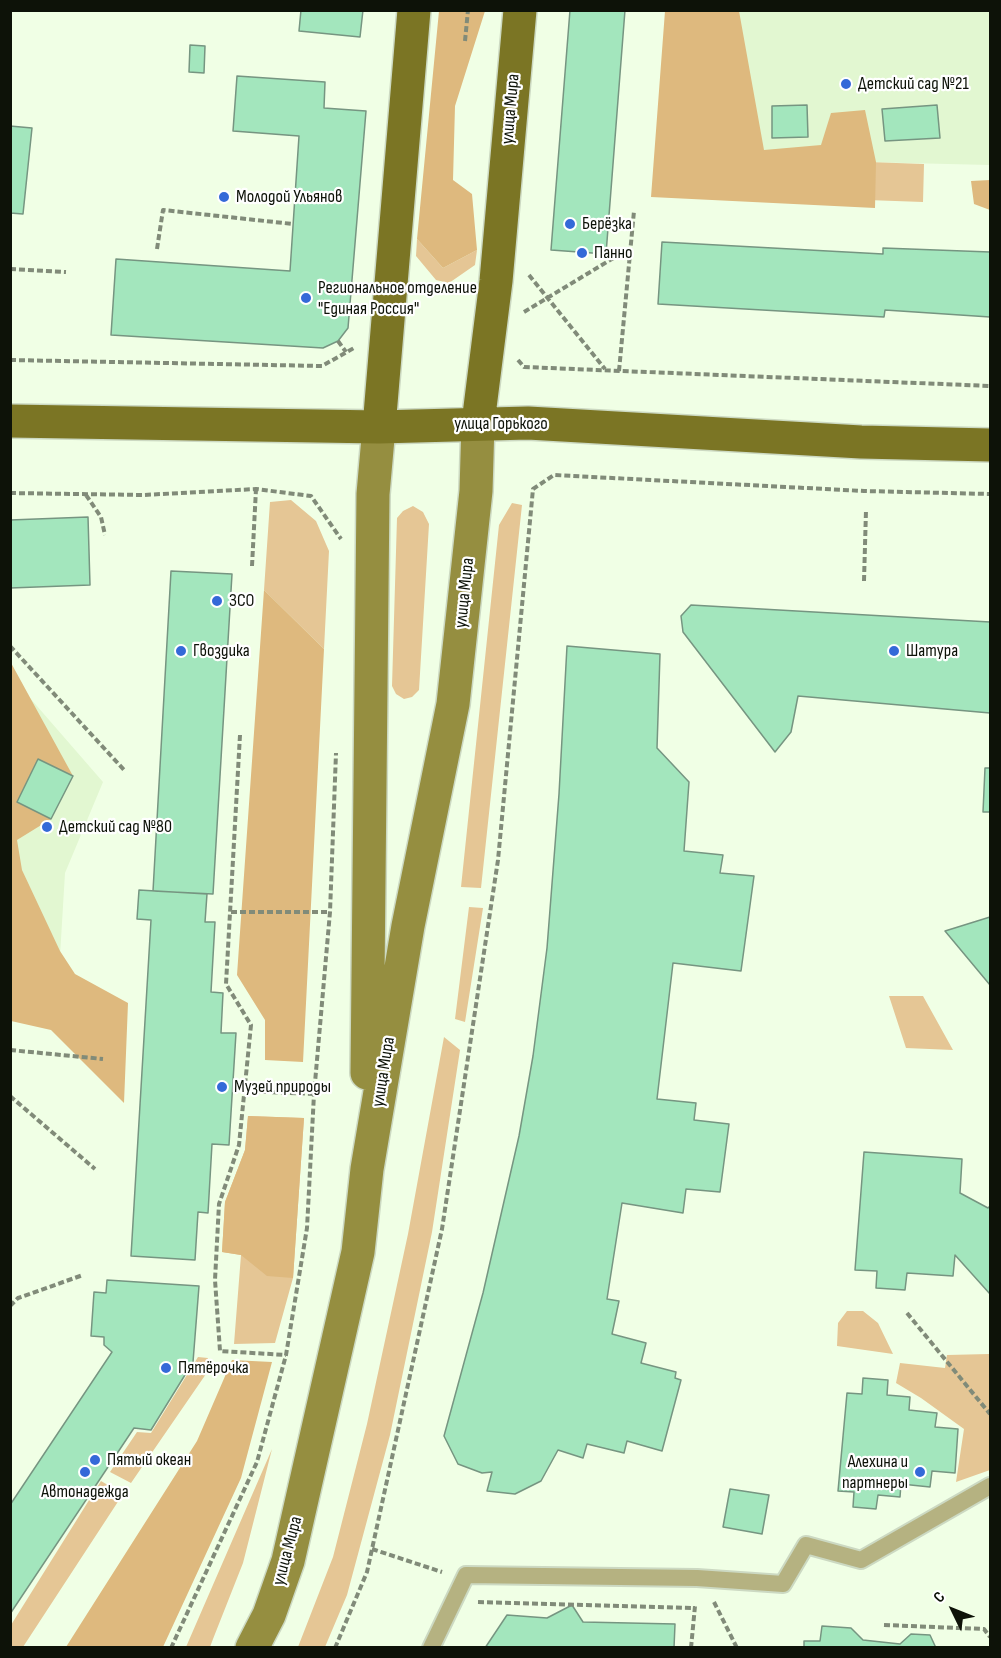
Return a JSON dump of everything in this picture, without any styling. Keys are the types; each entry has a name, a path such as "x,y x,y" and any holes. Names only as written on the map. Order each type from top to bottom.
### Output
{"main road":[{"name":"улица Мира","path":"367,1169 373,494 414,10"},
{"name":"улица Мира","path":"252,1647 269,1615 288,1561 358,1252 367,1169 408,926 453,704 476,491 478,423 496,281 520,10"},
{"name":"улица Горького","path":"10,421 378,427 528,423 861,442 990,445"}],"lane":[{"path":"431,1647 466,1575 697,1578 783,1584 806,1545 861,1560 990,1486"}],"path":[{"path":"465,40 468,10"},
{"path":"157,249 163,210 293,224"},
{"path":"620,371 634,211"},
{"path":"518,316 631,248"},
{"path":"10,269 66,272"},
{"path":"529,274 605,370"},
{"path":"338,341 346,352"},
{"path":"10,360 322,366"},
{"path":"524,367 990,386"},
{"path":"335,1647 367,1572 442,1229 498,860 533,489 554,475 990,494"},
{"path":"252,566 256,489"},
{"path":"10,493 143,495 256,489 311,496 344,543"},
{"path":"85,494 101,517 105,535"},
{"path":"864,581 866,510"},
{"path":"10,646 125,771"},
{"path":"240,735 226,984 251,1025 239,1145 219,1204 215,1280 220,1351 286,1355"},
{"path":"171,1647 257,1462 286,1355 307,1228 314,1094 330,912 336,745"},
{"path":"231,912 330,912"},
{"path":"10,1050 103,1059"},
{"path":"245,1091 314,1094"},
{"path":"10,1096 95,1168"},
{"path":"10,1306 18,1298 83,1275"},
{"path":"907,1313 990,1414"},
{"path":"372,1548 437,1571"},
{"path":"692,1647 697,1578"},
{"path":"713,1598 737,1647"},
{"path":"453,1601 695,1608"},
{"path":"884,1625 984,1629 990,1637"}],"shaded area":[{"path":"439,11 485,11 455,106 453,180 472,194 477,250 443,268 417,239"},
{"path":"665,11 739,11 764,150 821,145 831,113 865,110 876,162 875,208 651,197"},
{"name":"Детский сад №21","path":"709,11 990,11 990,165 696,158"},
{"path":"813,160 924,164 923,202 812,198"},
{"path":"990,180 990,210 974,204 971,181"},
{"path":"417,239 443,268 477,250 475,265 449,283 436,280 416,256"},
{"path":"291,500 316,521 329,551 324,649 264,590 270,502"},
{"path":"512,503 522,505 481,888 461,887 499,525"},
{"path":"413,506 423,512 429,524 419,690 412,697 404,699 396,694 392,686 397,518 403,511"},
{"path":"264,590 324,649 303,1062 265,1060 265,1020 237,975"},
{"path":"10,661 73,776 38,759 17,802 51,819 17,840 22,870 60,951 75,974 128,1003 124,1103 51,1030 11,1021"},
{"name":"Детский сад №80","path":"10,675 103,782 65,873 56,1022 11,1019"},
{"path":"469,907 483,908 465,1022 455,1019"},
{"path":"889,996 923,996 953,1050 906,1048"},
{"path":"444,1037 460,1050 432,1232 390,1435 347,1595 325,1647 298,1647 333,1557 367,1424 408,1234"},
{"path":"248,1116 304,1118 293,1278 275,1343 234,1344 241,1255 222,1252 225,1202 245,1150"},
{"path":"248,1116 304,1118 293,1278 267,1276 241,1255 222,1252 225,1202 245,1150"},
{"path":"847,1311 863,1311 878,1323 893,1354 837,1346 838,1323"},
{"path":"989,1354 990,1470 956,1482 964,1429 896,1383 900,1363 945,1368 947,1355"},
{"path":"198,1357 208,1358 206,1374 131,1483 110,1472 137,1432 151,1433"},
{"path":"232,1360 272,1362 241,1478 163,1647 66,1647 197,1441"},
{"path":"272,1449 243,1563 210,1647 186,1647"},
{"path":"101,1481 123,1494 23,1647 11,1647 11,1625"}],"building":[{"path":"301,10 363,10 360,37 299,31"},
{"path":"570,10 625,10 606,254 551,250"},
{"path":"190,45 205,46 204,73 189,72"},
{"path":"237,76 325,82 324,108 366,111 348,328 338,341 323,348 111,335 116,259 290,271 299,136 233,131"},
{"path":"807,105 808,137 772,138 772,106"},
{"path":"937,105 940,138 885,141 882,109"},
{"path":"10,126 32,128 23,214 10,213"},
{"path":"662,242 883,254 883,248 990,252 990,317 885,310 884,317 658,304"},
{"path":"88,517 90,585 10,588 10,520"},
{"path":"171,571 232,574 213,894 153,891"},
{"path":"691,605 990,622 990,713 798,696 791,732 775,752 683,632 681,616"},
{"path":"567,646 660,654 657,748 689,782 684,851 723,855 720,873 754,876 741,971 673,963 657,1099 696,1103 694,1120 729,1124 720,1192 686,1189 683,1213 622,1203 607,1299 619,1301 612,1334 646,1343 641,1363 676,1372 675,1378 681,1380 662,1451 627,1441 624,1453 587,1444 583,1458 558,1450 541,1481 515,1494 487,1491 492,1472 482,1473 458,1464 444,1436 483,1293 519,1136 533,1056 547,948"},
{"path":"38,759 73,776 51,819 17,802"},
{"path":"985,768 990,768 990,812 983,812"},
{"path":"139,890 207,894 205,922 215,922 211,992 223,993 221,1033 236,1033 229,1145 212,1144 208,1213 198,1212 195,1260 131,1256 151,920 137,919"},
{"path":"990,917 990,985 945,931"},
{"path":"864,1152 962,1159 960,1193 988,1208 990,1206 990,1294 955,1255 953,1276 907,1273 905,1290 876,1288 877,1271 855,1270"},
{"path":"107,1280 199,1286 193,1362 151,1430 134,1428 10,1614 10,1505 112,1352 104,1345 104,1337 91,1336 94,1292 106,1293"},
{"path":"863,1378 888,1380 887,1395 910,1397 909,1410 937,1413 935,1427 958,1429 955,1473 932,1471 930,1487 901,1484 900,1497 878,1495 876,1509 853,1507 854,1492 838,1491 847,1393 862,1394"},
{"path":"730,1489 769,1495 762,1534 723,1527"},
{"path":"572,1605 583,1622 675,1624 674,1648 485,1648 507,1615 547,1618"},
{"path":"822,1626 851,1628 863,1640 900,1644 911,1634 930,1635 936,1648 804,1648 804,1641 820,1641"}],"place":[{"name":"Детский сад №21","path":"846,84"},
{"name":"Молодой Ульянов","path":"224,197"},
{"name":"Берёзка","path":"570,224"},
{"name":"Панно","path":"582,253"},
{"name":"Региональное отделение \"Единая Россия\"","path":"306,298"},
{"name":"ЗСО","path":"217,601"},
{"name":"Гвоздика","path":"181,651"},
{"name":"Шатура","path":"894,651"},
{"name":"Детский сад №80","path":"47,827"},
{"name":"Музей природы","path":"222,1087"},
{"name":"Пятёрочка","path":"166,1368"},
{"name":"Пятый океан","path":"95,1460"},
{"name":"Автонадежда","path":"85,1472"},
{"name":"Алехина и партнеры","path":"920,1472"}]}
